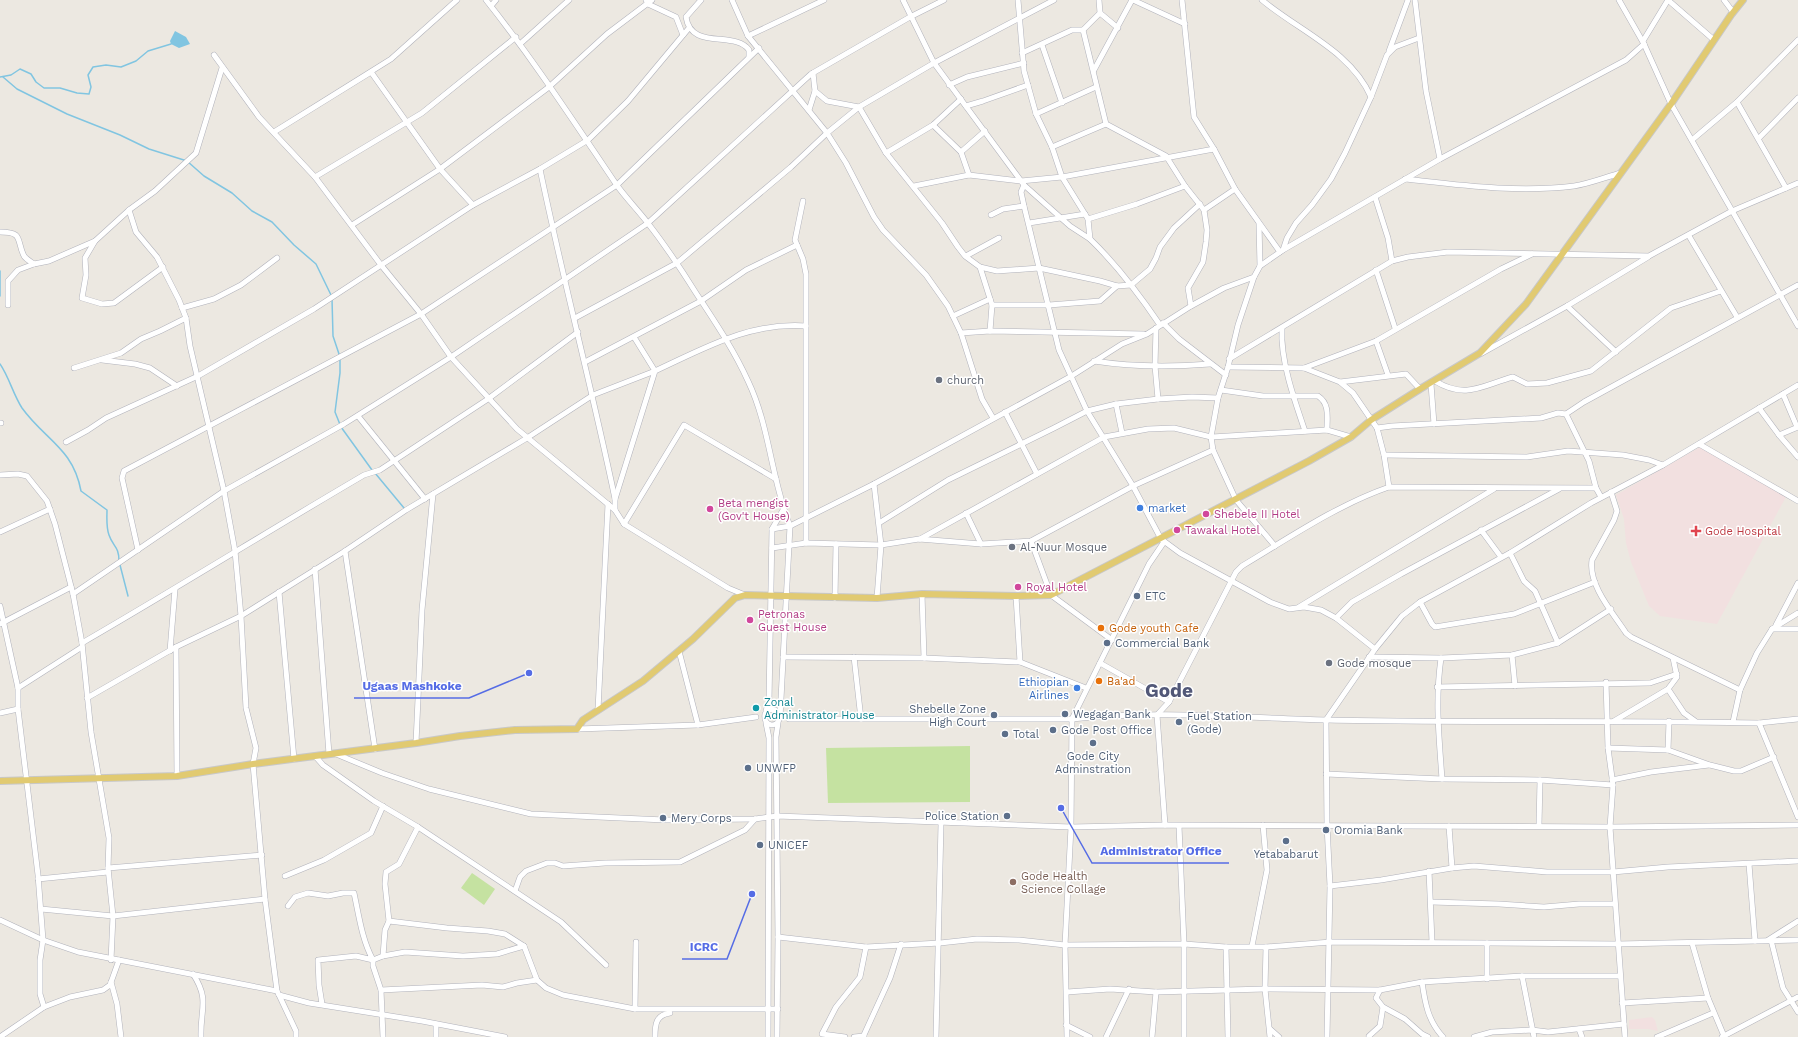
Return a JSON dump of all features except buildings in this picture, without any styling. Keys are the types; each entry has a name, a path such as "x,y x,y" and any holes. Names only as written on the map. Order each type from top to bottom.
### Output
{"main road":[{"path":"0,781 177,776 253,764 375,749 460,736 515,730 577,729 583,720 643,681 679,651 735,598 745,595 877,598 922,594 1016,596 1051,595 1163,540 1351,437 1371,420 1480,354 1516,316 1672,104 1714,40 1743,0"}],"street":[{"path":"274,132 391,59 457,0"},
{"path":"486,0 516,37 549,87 588,140 617,185 648,223 701,300 726,338 748,381 760,410 783,510 790,526 783,657 776,737 778,853 777,1037"},
{"path":"491,6 496,0"},
{"path":"520,44 569,0"},
{"path":"700,0 686,17 689,28 698,35 742,45 749,50 749,56"},
{"path":"732,0 748,36 827,133 853,174 874,217 883,230 926,275 953,316 961,333 982,399 993,418"},
{"path":"748,36 824,0"},
{"path":"903,0 934,63 948,85 961,99 1022,183 1063,219 1090,239 1111,259 1132,285 1160,325 1226,375"},
{"path":"73,594 224,491 358,416 451,357 565,278 648,223 813,73 910,16 944,0"},
{"path":"1018,0 1022,53 1028,85 1036,114 1052,147 1062,177 1086,216 1090,239"},
{"path":"575,318 676,263 791,167 827,133 859,107 934,63 1019,17 1054,0"},
{"path":"1099,0 1100,13 1118,28"},
{"path":"1094,70 1133,0 1185,24"},
{"path":"1182,0 1194,117 1214,149 1235,189 1281,251"},
{"path":"1262,0 1280,15 1329,47 1344,60 1365,83 1371,97"},
{"path":"1281,251 1296,223 1312,205 1331,178 1345,153 1371,97 1408,0"},
{"path":"1415,0 1419,38 1432,123 1440,159"},
{"path":"1619,0 1643,43 1672,104 1798,326"},
{"path":"1275,546 1236,500 1213,450 1212,437 1218,398 1226,375 1238,325 1254,277 1260,266 1281,251 1440,159 1626,60 1643,43 1668,0 1714,40"},
{"path":"1724,0 1734,12"},
{"path":"352,225 440,169 549,87 607,34 649,1 676,17 683,35"},
{"path":"1022,53 1072,30 1083,30 1100,13"},
{"path":"66,442 106,418 198,376 314,309 473,205 540,169 588,140 628,101 689,28"},
{"path":"1083,30 1106,124 1166,156 1185,186 1204,210 1208,230 1203,262 1188,288 1191,306"},
{"path":"315,177 422,112 516,37"},
{"path":"1388,53 1395,47 1419,38"},
{"path":"1692,140 1737,102 1798,40"},
{"path":"1042,45 1062,103"},
{"path":"138,550 122,478 124,471 208,428 421,314 617,185 759,48"},
{"path":"214,55 222,68 259,116 315,177 381,265 421,314 451,357 488,399 528,438 616,510 624,524 728,588 745,595"},
{"path":"948,85 967,77 1024,63"},
{"path":"163,267 114,303 102,304 82,298 86,275 85,258 95,241 129,210 155,191 196,153 222,68"},
{"path":"371,72 440,169 473,205"},
{"path":"809,110 815,91 813,73"},
{"path":"966,106 983,102 1028,85"},
{"path":"1036,114 1096,87"},
{"path":"815,91 827,101 859,107 886,153 914,186 966,256 980,267 997,271 1039,268 1117,286 1132,285 1150,269 1160,247 1174,228 1200,204"},
{"path":"1759,138 1798,98"},
{"path":"886,153 932,125 961,99"},
{"path":"1737,102 1759,138 1786,188"},
{"path":"1052,147 1106,124"},
{"path":"932,125 961,152 969,175"},
{"path":"961,152 985,131"},
{"path":"914,186 969,175 1022,183 1115,168 1166,156 1214,149"},
{"path":"540,169 552,228 593,395 616,510"},
{"path":"1405,179 1484,188 1545,189 1576,186 1621,173"},
{"path":"1022,183 1021,192 1024,206 1059,350 1070,377 1087,411 1133,486 1163,540 1191,559 1270,602 1289,609 1298,607 1494,488"},
{"path":"1480,354 1567,306 1649,256 1689,236 1732,211 1798,183"},
{"path":"1029,223 1086,216 1137,204 1185,186"},
{"path":"1204,210 1235,189"},
{"path":"1375,197 1388,238 1392,261"},
{"path":"803,201 795,240 803,259 806,274 806,543"},
{"path":"991,215 1003,209 1007,210 1024,206"},
{"path":"129,210 136,232 157,257 163,267 186,318 208,428 224,491 236,550 246,708 256,748 253,764 265,898 278,993 296,1031 296,1037"},
{"path":"1259,223 1260,266"},
{"path":"0,232 15,234 20,238 24,255 34,264"},
{"path":"1689,236 1737,317"},
{"path":"966,256 999,238"},
{"path":"8,305 8,281 18,270 34,264 49,261 95,241"},
{"path":"585,362 701,300 746,270 797,245"},
{"path":"1229,359 1282,329 1309,310 1376,270 1392,261 1408,257 1448,252 1562,253 1649,256"},
{"path":"1228,367 1304,368 1376,340 1395,328 1533,253"},
{"path":"182,308 214,299 241,285 277,258"},
{"path":"980,267 992,305 990,331"},
{"path":"1376,270 1395,328"},
{"path":"772,529 790,526 874,484 1070,377 1093,360 1122,344 1147,334 1191,306 1224,288 1254,277"},
{"path":"1376,428 1541,418 1558,414 1566,414 1584,402 1798,285"},
{"path":"992,305 1049,305 1100,301 1117,286"},
{"path":"1434,424 1433,383 1456,391 1471,391 1513,377 1527,384 1547,383 1591,371 1671,308 1721,291"},
{"path":"953,316 990,299"},
{"path":"1567,306 1616,352"},
{"path":"74,368 121,353 141,338 160,332 186,318"},
{"path":"87,698 176,647 241,616 345,551 406,510 528,438 593,395 656,371 726,338 762,328 786,325 806,326"},
{"path":"1158,399 1155,366 1160,325"},
{"path":"1282,329 1286,368 1293,396 1305,432"},
{"path":"961,333 990,331 1147,334"},
{"path":"18,688 82,645 236,550 364,474 380,470 488,399 578,332"},
{"path":"634,337 656,371"},
{"path":"1376,340 1388,375"},
{"path":"100,359 135,364 150,368 177,386"},
{"path":"1093,360 1123,365 1155,366 1210,364"},
{"path":"1304,368 1340,382 1353,393 1376,428 1384,455 1389,488"},
{"path":"615,499 656,371"},
{"path":"1340,382 1406,374 1420,389"},
{"path":"1327,1036 1330,886 1327,825 1326,720 1368,657 1402,616 1420,602 1510,553 1601,497 1699,444 1798,385"},
{"path":"1221,390 1263,396 1313,394 1324,399 1327,414 1327,430"},
{"path":"1779,436 1798,427 1783,394"},
{"path":"879,523 948,480 1022,445 1087,411 1116,404 1158,399 1192,397 1218,398"},
{"path":"1116,404 1122,433"},
{"path":"1759,408 1779,436 1798,457"},
{"path":"1005,412 1037,474"},
{"path":"1566,414 1589,461 1596,488 1601,497"},
{"path":"358,416 425,499"},
{"path":"624,524 684,425 776,479"},
{"path":"919,539 1104,437 1148,429 1174,428 1212,437 1327,430 1351,437"},
{"path":"1699,444 1798,501"},
{"path":"772,548 806,543 880,545 919,539 981,544 1031,541 1133,486 1213,450"},
{"path":"1384,455 1527,457 1543,456 1555,452 1584,452 1622,455 1649,460 1662,465"},
{"path":"0,475 18,474 27,476 47,501 73,594 82,645 87,698 109,838 108,870 113,916 111,960"},
{"path":"874,484 880,545 877,598"},
{"path":"1165,824 1157,715 1169,702 1236,572 1242,566 1340,509 1372,493 1389,488 1596,488"},
{"path":"1336,618 1352,602 1560,488"},
{"path":"1611,492 1617,511 1614,520 1592,560 1591,566 1595,582 1611,610 1628,635 1740,690"},
{"path":"416,743 422,610 433,494"},
{"path":"598,710 608,504"},
{"path":"0,532 50,509"},
{"path":"768,1037 770,919 768,853 769,738 765,721 769,701 772,529 783,510"},
{"path":"966,512 981,544"},
{"path":"1481,530 1501,557"},
{"path":"1067,1037 1065,945 1071,827 1072,719 1086,688 1112,640 1149,564 1163,540"},
{"path":"1031,541 1051,595 1112,640"},
{"path":"835,598 836,544"},
{"path":"345,551 375,749"},
{"path":"1510,553 1524,581 1535,591 1558,643"},
{"path":"316,569 329,754"},
{"path":"1420,602 1435,627 1514,614 1595,582"},
{"path":"1733,722 1740,690 1757,652 1774,627 1798,583"},
{"path":"2,623 71,587"},
{"path":"170,651 175,589"},
{"path":"279,592 294,759"},
{"path":"922,594 924,658"},
{"path":"1016,596 1020,662"},
{"path":"0,606 2,623 18,688 18,709 38,879 43,940 40,967 40,994 44,1007"},
{"path":"1298,607 1321,610 1336,618 1375,649"},
{"path":"1368,657 1442,658 1512,655 1558,643 1611,610"},
{"path":"1774,627 1798,613"},
{"path":"1774,627 1798,629"},
{"path":"176,647 177,776"},
{"path":"679,651 698,725"},
{"path":"1512,655 1515,686"},
{"path":"783,657 924,658 1020,662 1086,688"},
{"path":"854,657 861,719"},
{"path":"1442,658 1437,687 1437,721 1442,779"},
{"path":"1613,722 1668,689 1676,680 1677,674 1673,658"},
{"path":"1100,663 1169,702"},
{"path":"1437,687 1515,686 1606,682 1650,683 1677,674"},
{"path":"1606,682 1608,748 1613,783 1610,827 1625,1037"},
{"path":"1668,689 1684,713 1696,722"},
{"path":"0,713 18,709"},
{"path":"577,729 698,725 756,717 773,709 789,719"},
{"path":"756,717 773,725 789,719 1072,719 1095,716 1157,715 1326,720 1437,721 1669,721 1759,723 1798,719"},
{"path":"1668,750 1669,721"},
{"path":"1759,723 1798,817"},
{"path":"1608,748 1668,750 1710,765 1741,771 1774,757"},
{"path":"336,754 382,773 429,789 531,814 665,820 755,819 777,816 941,824 1071,827 1165,824 1179,826 1539,825 1610,827 1798,825"},
{"path":"315,756 323,766 383,806 418,826 561,922 606,965"},
{"path":"1326,774 1442,779 1540,780 1613,783 1652,772 1710,765"},
{"path":"1539,825 1540,780"},
{"path":"285,876 324,860 372,832 383,806"},
{"path":"515,890 520,877 526,871 547,863 555,863 563,866 605,863 680,862 745,830 755,819"},
{"path":"936,1037 940,943 941,824"},
{"path":"1252,946 1267,870 1262,825"},
{"path":"383,956 385,930 389,921 385,884 386,872 399,864 418,826"},
{"path":"1179,826 1184,944 1184,1037"},
{"path":"1449,826 1452,868"},
{"path":"768,853 778,853"},
{"path":"38,879 108,870 262,855"},
{"path":"1330,886 1381,880 1429,871 1474,866 1547,872 1613,872 1668,867 1798,861"},
{"path":"1749,864 1755,941"},
{"path":"1429,871 1432,942"},
{"path":"288,906 295,898 308,893 328,896 343,893 354,894 364,931 365,946 373,960 373,966 381,990 383,1037"},
{"path":"40,909 113,916 265,898"},
{"path":"1431,902 1544,907 1579,904 1615,904"},
{"path":"770,919 778,919"},
{"path":"0,920 43,940 78,952 111,960 119,960 193,974 322,1004 436,1024 485,1035 505,1037"},
{"path":"389,921 505,934 524,946 537,980 546,988 563,995 635,1009 778,1009"},
{"path":"1769,940 1798,922"},
{"path":"778,937 866,947 940,943 977,939 1019,940 1065,945 1184,944 1226,947 1266,947 1330,942 1618,944 1798,940"},
{"path":"1769,940 1783,988 1798,1012"},
{"path":"635,1009 636,942"},
{"path":"1487,943 1487,978"},
{"path":"1692,943 1708,998 1723,1037 1798,997"},
{"path":"854,1037 863,1036 890,978 901,944"},
{"path":"322,1004 319,986 318,960 356,956 373,960 383,956 405,952 463,956 497,954 524,946"},
{"path":"845,1037 822,1034 836,1007 860,977 866,947"},
{"path":"1226,947 1228,1037"},
{"path":"1266,947 1265,989 1270,1037"},
{"path":"0,1037 44,1007 70,997 103,990 111,982 119,960"},
{"path":"193,974 201,986 204,1004 200,1037"},
{"path":"1067,992 1110,989 1129,989 1156,992 1184,990 1329,988 1380,990 1422,982 1487,978 1522,976 1620,976"},
{"path":"1522,976 1534,1037"},
{"path":"381,990 482,985 503,987 537,980"},
{"path":"111,982 117,1004 121,1037"},
{"path":"1422,982 1429,1017 1435,1029 1443,1037"},
{"path":"1106,1037 1129,989"},
{"path":"1380,990 1376,998 1382,1007 1405,1019 1422,1034 1428,1037"},
{"path":"1152,1037 1156,992"},
{"path":"1622,1004 1708,998"},
{"path":"1369,1036 1380,1026 1382,1007"},
{"path":"655,1037 655,1023 657,1019 663,1014 681,1010"},
{"path":"1657,1037 1713,1013"},
{"path":"436,1024 436,1037"},
{"path":"1474,1037 1532,1030 1548,1032 1624,1024"},
{"path":"1066,1025 1090,1037"},
{"path":"1270,1028 1279,1037"},
{"path":"1580,1029 1582,1037"}],"shaded area":[{"name":"Gode Hospital","path":"1700,447 1787,495 1717,624 1660,616 1649,606 1631,562 1626,543 1624,519 1616,495"},
{"path":"1652,1017 1655,1020 1658,1031 1648,1029 1629,1029 1629,1020"}],"green space":[{"path":"970,746 970,802 828,803 826,748"},
{"path":"472,873 495,889 484,905 461,888"}],"water":[{"path":"175,31 186,37 190,44 179,48 171,44 170,41"}],"waterway":[{"path":"0,77 11,75 20,69 31,74 36,82 44,88 60,88 77,93 89,94 91,87 88,75 93,67 106,65 121,67 136,61 148,51 171,44"},
{"path":"3,77 17,89 67,114 120,135 149,149 187,161 204,176 232,193 252,211 272,222 294,245 316,264 331,295"},
{"path":"0,271 0,296"},
{"path":"332,299 333,336 340,357 340,373 335,412 341,427 372,470"},
{"path":"0,364 22,408 57,445 72,464 81,491 107,510 108,532 117,549 119,561"},
{"path":"375,473 404,508"},
{"path":"120,565 128,596"}],"place":[{"name":"church","path":"939,380"},
{"name":"market","path":"1140,508"},
{"name":"Beta mengist (Gov't House)","path":"710,509"},
{"name":"Shebele II Hotel","path":"1206,514"},
{"name":"Tawakal Hotel","path":"1177,530"},
{"name":"Gode Hospital","path":"1696,531"},
{"name":"Al-Nuur Mosque","path":"1012,547"},
{"name":"Royal Hotel","path":"1018,587"},
{"name":"ETC","path":"1137,596"},
{"name":"Petronas Guest House","path":"750,620"},
{"name":"Gode youth Cafe","path":"1101,628"},
{"name":"Commercial Bank","path":"1107,643"},
{"name":"Gode mosque","path":"1329,663"},
{"name":"Ugaas Mashkoke","path":"529,673"},
{"name":"Ba'ad","path":"1099,681"},
{"name":"Ethiopian Airlines","path":"1077,688"},
{"name":"Zonal Administrator House","path":"756,708"},
{"name":"Wegagan Bank","path":"1065,714"},
{"name":"Shebelle Zone High Court","path":"994,715"},
{"name":"Fuel Station (Gode)","path":"1179,722"},
{"name":"Gode Post Office","path":"1053,730"},
{"name":"Total","path":"1005,734"},
{"name":"Gode City Adminstration","path":"1093,743"},
{"name":"UNWFP","path":"748,768"},
{"name":"Administrator Office","path":"1061,808"},
{"name":"Police Station","path":"1007,816"},
{"name":"Mery Corps","path":"663,818"},
{"name":"Oromia Bank","path":"1326,830"},
{"name":"Yetababarut","path":"1286,841"},
{"name":"UNICEF","path":"760,845"},
{"name":"Gode Health Science Collage","path":"1013,882"},
{"name":"ICRC","path":"752,894"}],"district":[{"name":"Gode","path":"1169,690"}]}
